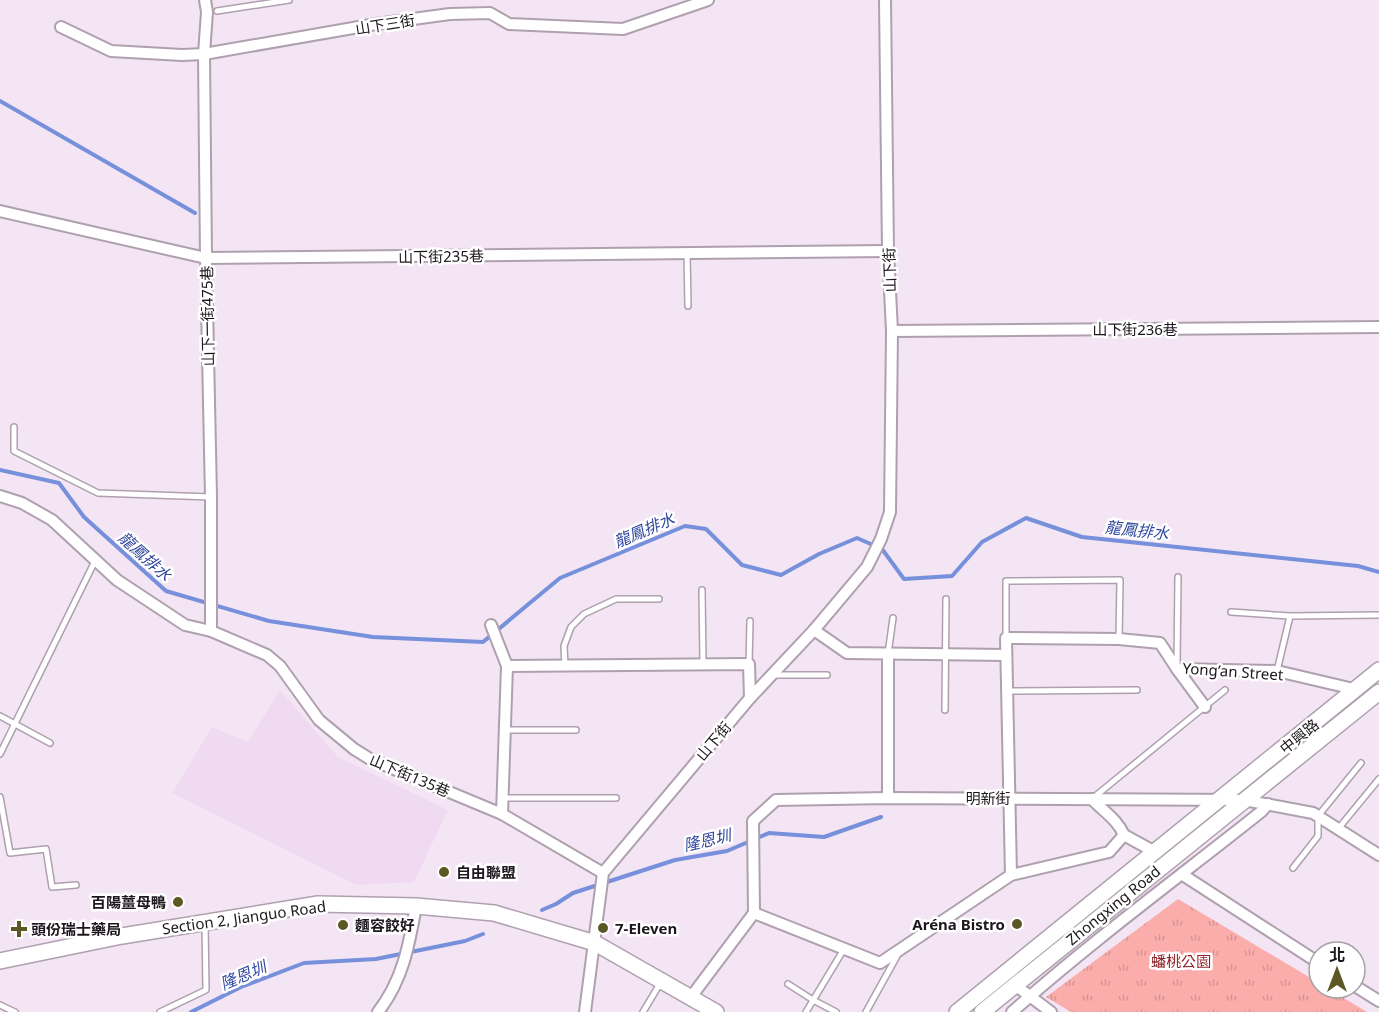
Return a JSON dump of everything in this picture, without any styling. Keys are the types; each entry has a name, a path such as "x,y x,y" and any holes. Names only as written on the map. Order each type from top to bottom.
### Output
{"street":[{"name":"山下一街475巷","path":"205,0 207,12 204,54 211,626"},
{"name":"山下三街","path":"61,27 111,51 182,56 450,14 490,13 509,24 622,29 708,0"},
{"name":"山下街","path":"602,880 750,698 814,630 872,558 890,512 891,331 885,0"},
{"name":"山下街235巷","path":"0,211 206,258 888,251"},
{"name":"山下街236巷","path":"891,331 1379,327"},
{"name":"山下街135巷","path":"0,496 22,503 52,520 117,580 185,625 211,626 267,655 280,666 319,720 354,749 370,759 502,814 602,880"},
{"path":"491,626 507,666 502,814"},
{"path":"814,630 847,653 1006,655"},
{"path":"1006,638 1011,875"},
{"name":"Yong’an Street","path":"1006,638 1119,639 1160,643 1177,669 1276,671 1355,690 1379,693"},
{"path":"888,654 888,798"},
{"path":"507,666 749,664 750,698"},
{"path":"1177,669 1205,707"},
{"name":"中興路","path":"1231,801 1379,670"},
{"name":"中興路","path":"1231,801 1379,693"},
{"name":"明新街","path":"754,914 753,821 776,800 1008,798 1231,801 1268,804 1313,813 1379,855"},
{"path":"1092,799 1119,823 1124,835 1155,852"},
{"name":"Zhongxing Road","path":"957,1012 1155,852 1231,801"},
{"name":"Zhongxing Road","path":"982,1012 1231,801"},
{"path":"1012,1012 1268,804"},
{"path":"691,996 754,914 880,963 1011,875 1109,852 1124,835"},
{"path":"1183,875 1307,955"},
{"path":"585,1012 602,880"},
{"name":"Section 2, Jianguo Road","path":"0,961 122,936 318,904 416,906 494,913 595,943 716,1012"},
{"path":"378,1012 389,998 408,952 416,906"},
{"path":"1015,985 1051,1012"}],"lane":[{"path":"217,11 289,0"},
{"path":"687,254 688,306"},
{"path":"14,427 14,451 98,493 210,497"},
{"path":"0,754 95,561"},
{"path":"1177,669 1178,577"},
{"path":"1006,638 1006,581 1120,580 1119,639"},
{"path":"702,590 702,664"},
{"path":"565,666 564,646 567,636 571,627 584,614 616,599 659,599"},
{"path":"945,710 946,599"},
{"path":"1231,612 1290,616 1379,615"},
{"path":"1276,671 1290,616"},
{"path":"888,654 893,618"},
{"path":"749,664 750,621"},
{"path":"772,675 827,675"},
{"path":"1007,691 1137,690"},
{"path":"1092,799 1225,690"},
{"path":"0,716 50,743"},
{"path":"505,730 576,730"},
{"path":"1293,868 1318,836 1318,816 1361,763"},
{"path":"1338,829 1379,779"},
{"path":"0,797 10,853 46,849 52,887 76,885"},
{"path":"503,798 616,798"},
{"path":"160,1012 206,990 205,922"},
{"path":"806,1012 844,949"},
{"path":"866,1012 900,950"},
{"path":"643,1012 662,981"},
{"path":"788,984 836,1012"},
{"path":"0,1005 15,1012"}],"shaded area":[{"path":"280,690 338,757 448,810 414,882 356,885 172,793 212,727 248,742"}],"green space":[{"name":"蟠桃公園","path":"1178,899 1307,976 1307,1000 1347,1000 1367,1012 1071,1012 1046,997"}],"waterway":[{"path":"0,101 195,213"},
{"name":"龍鳳排水","path":"0,470 59,483 84,517 166,591 269,621 373,637 483,642 560,578 685,526 706,529 742,565 781,575 819,554 857,538 882,549 904,579 952,576 982,542 1026,518 1082,537 1358,566 1379,572"},
{"name":"隆恩圳","path":"542,910 573,893 675,860 727,851 769,833 824,837 881,817"},
{"name":"隆恩圳","path":"191,1012 241,987 304,963 376,959 465,941 483,934"}],"place":[{"name":"自由聯盟","path":"444,872"},
{"name":"百陽薑母鴨","path":"178,902"},
{"name":"Aréna Bistro","path":"1017,924"},
{"name":"麵容餃好","path":"343,925"},
{"name":"7-Eleven","path":"603,928"},
{"name":"頭份瑞士藥局","path":"19,929"}]}
